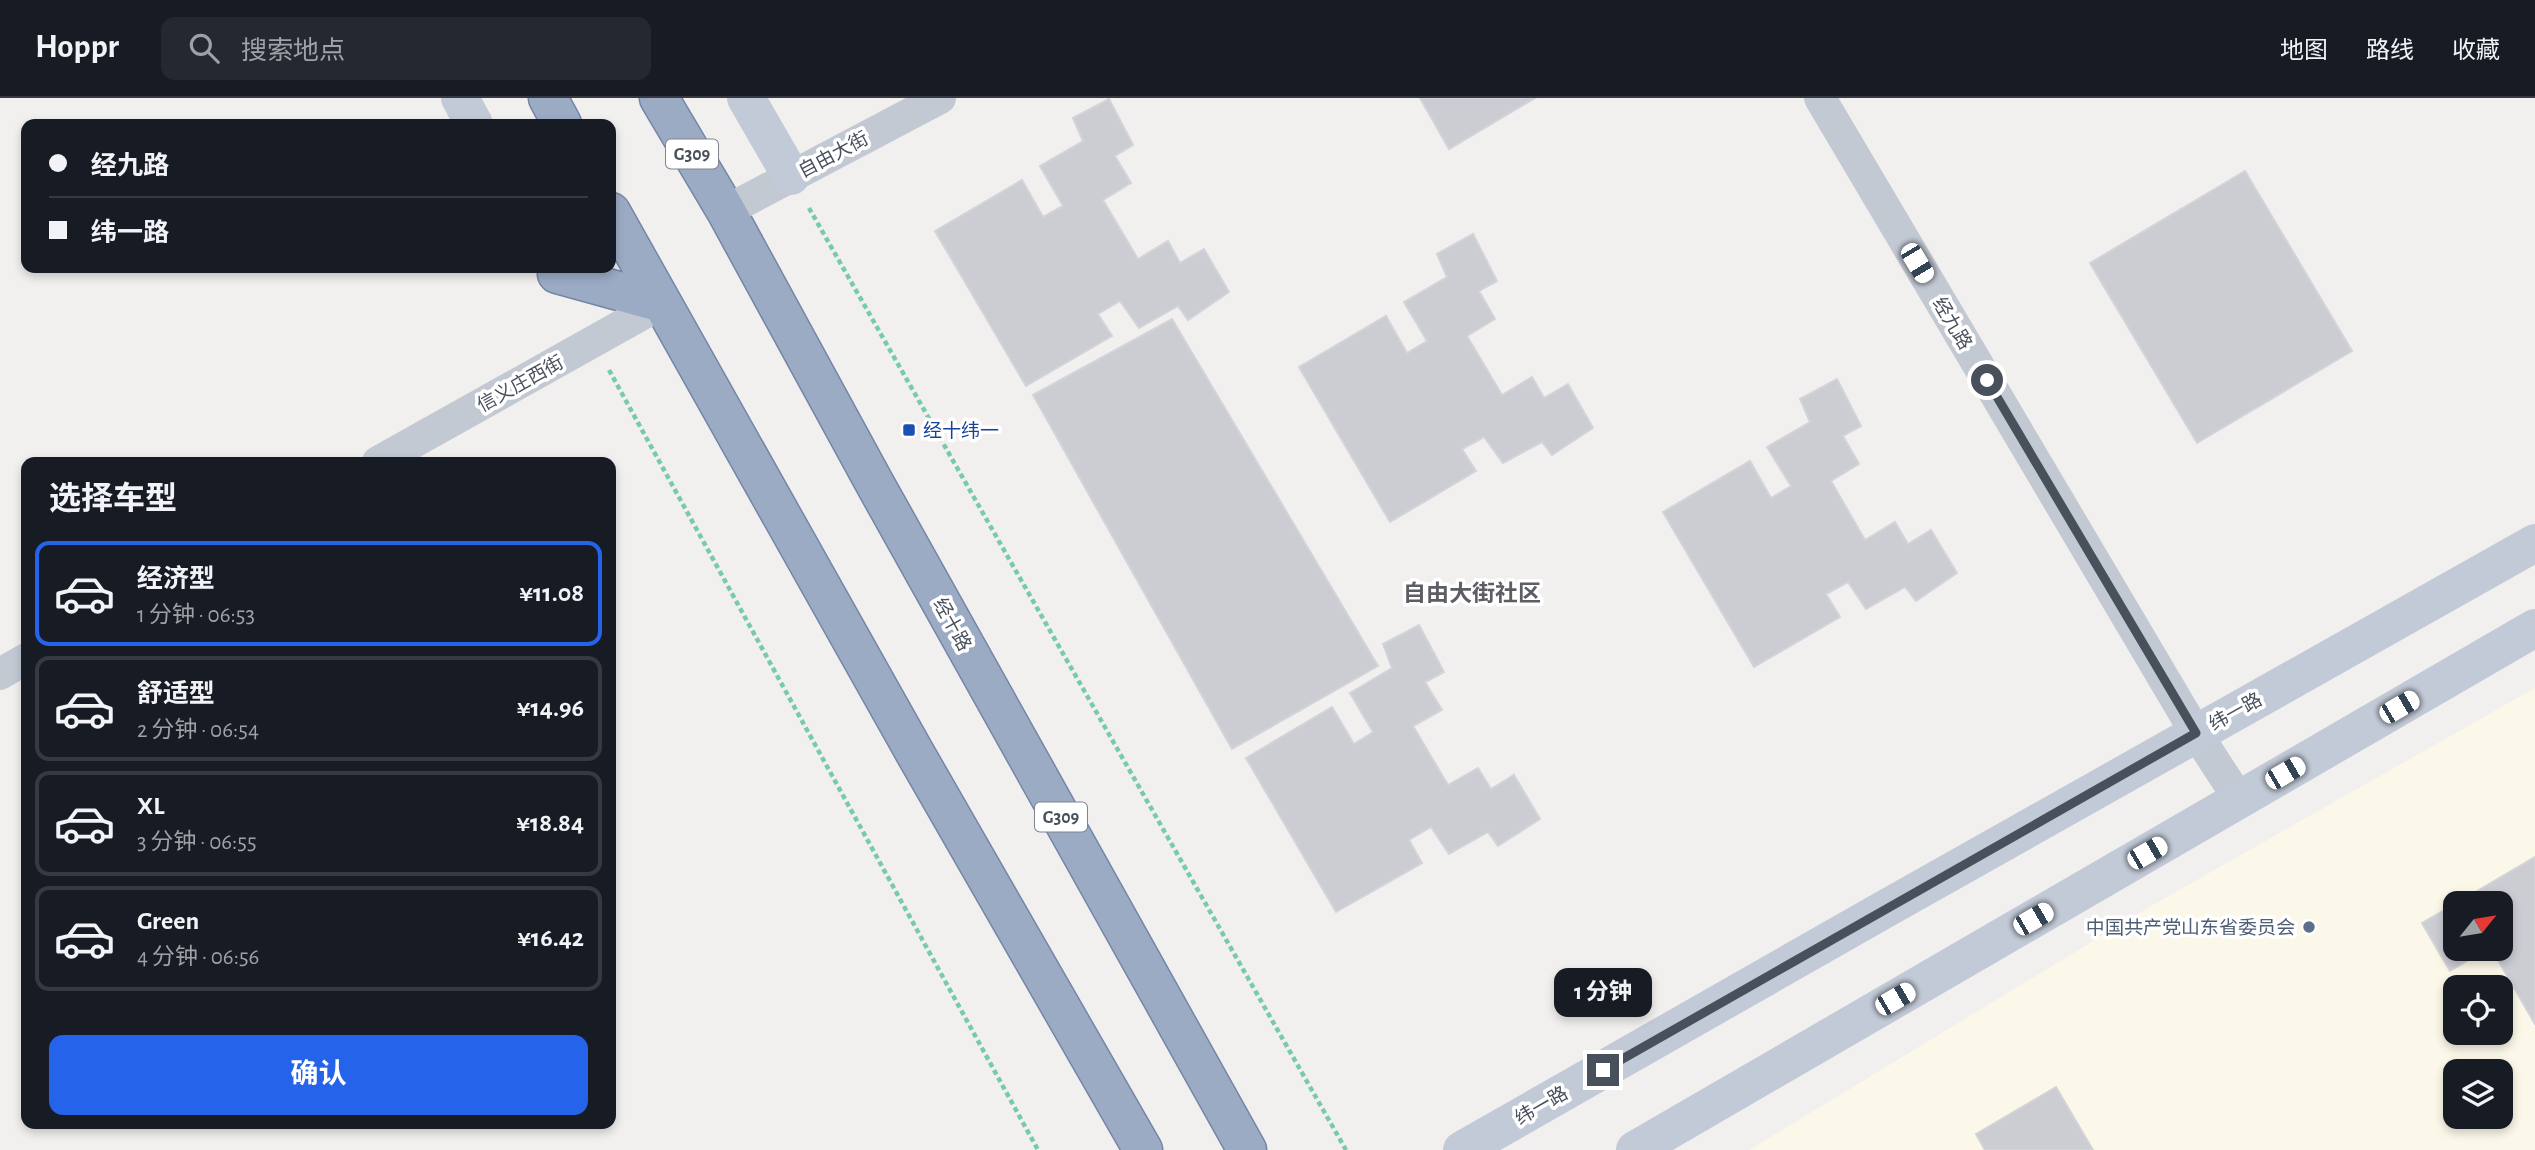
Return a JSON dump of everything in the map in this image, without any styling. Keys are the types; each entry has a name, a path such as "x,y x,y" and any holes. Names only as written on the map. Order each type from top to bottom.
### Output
{"highway":[{"path":"548,98 559,119"},
{"name":"经十路","path":"659,98 726,211 881,496 1247,1150"},
{"path":"616,221 915,753 1143,1150"},
{"path":"562,273 662,303"}],"main road":[{"path":"460,98 471,119"},
{"path":"746,98 791,176"},
{"name":"纬一路","path":"1462,1150 2196,733 2528,554"},
{"path":"1635,1150 2535,628"}],"street":[{"name":"自由大街","path":"726,211 940,98"},
{"name":"经九路","path":"1820,98 2196,733 2239,799"},
{"name":"信义庄西街","path":"387,457 662,303"},
{"path":"0,674 21,662"}],"path":[{"path":"791,176 1346,1150"},
{"path":"593,341 1038,1150"}],"shaded area":[{"name":"中国共产党山东省委员会","path":"2535,688 2535,1150 1749,1150 2151,906"}],"building":[{"path":"1420,98 1535,98 1449,149"},
{"path":"1109,99 1133,145 1115,156 1131,183 1103,200 1138,259 1168,241 1180,263 1204,249 1229,292 1188,320 1178,306 1139,328 1120,301 1098,314 1112,336 1026,386 935,231 1022,180 1043,217 1063,206 1040,166 1083,141 1073,118"},
{"path":"2245,171 2352,351 2197,443 2090,263"},
{"path":"1473,234 1497,281 1479,291 1495,319 1467,336 1502,395 1532,377 1544,398 1568,384 1593,428 1552,455 1542,442 1503,463 1484,437 1462,449 1476,471 1390,522 1299,367 1386,316 1407,353 1427,341 1404,302 1447,277 1437,254"},
{"path":"1172,319 1378,666 1232,749 1033,395"},
{"path":"1837,379 1861,426 1843,436 1859,464 1831,481 1865,540 1895,522 1908,544 1931,530 1957,573 1916,601 1905,587 1866,609 1848,582 1826,594 1840,617 1754,667 1663,512 1750,461 1771,498 1791,486 1767,447 1810,422 1800,399"},
{"path":"1419,625 1444,672 1425,682 1442,710 1413,726 1448,785 1478,768 1491,789 1514,775 1540,819 1498,846 1488,832 1449,854 1431,827 1409,840 1422,863 1336,912 1246,758 1332,707 1354,744 1373,732 1350,693 1392,668 1383,644"},
{"path":"2535,857 2535,1024 2513,986 2513,975 2507,975 2499,961 2513,961 2513,891 2477,891"},
{"path":"2443,911 2443,959 2422,923"},
{"path":"2444,961 2467,961 2450,971"},
{"path":"2056,1087 2093,1150 1985,1150 1976,1134"}],"place":[{"name":"经十纬一","path":"909,430"},
{"name":"中国共产党山东省委员会","path":"2309,927"}],"district":[{"name":"自由大街社区","path":"1472,593"}],"route":[{"path":"1603,1070 2196,733 1987,380"}]}
